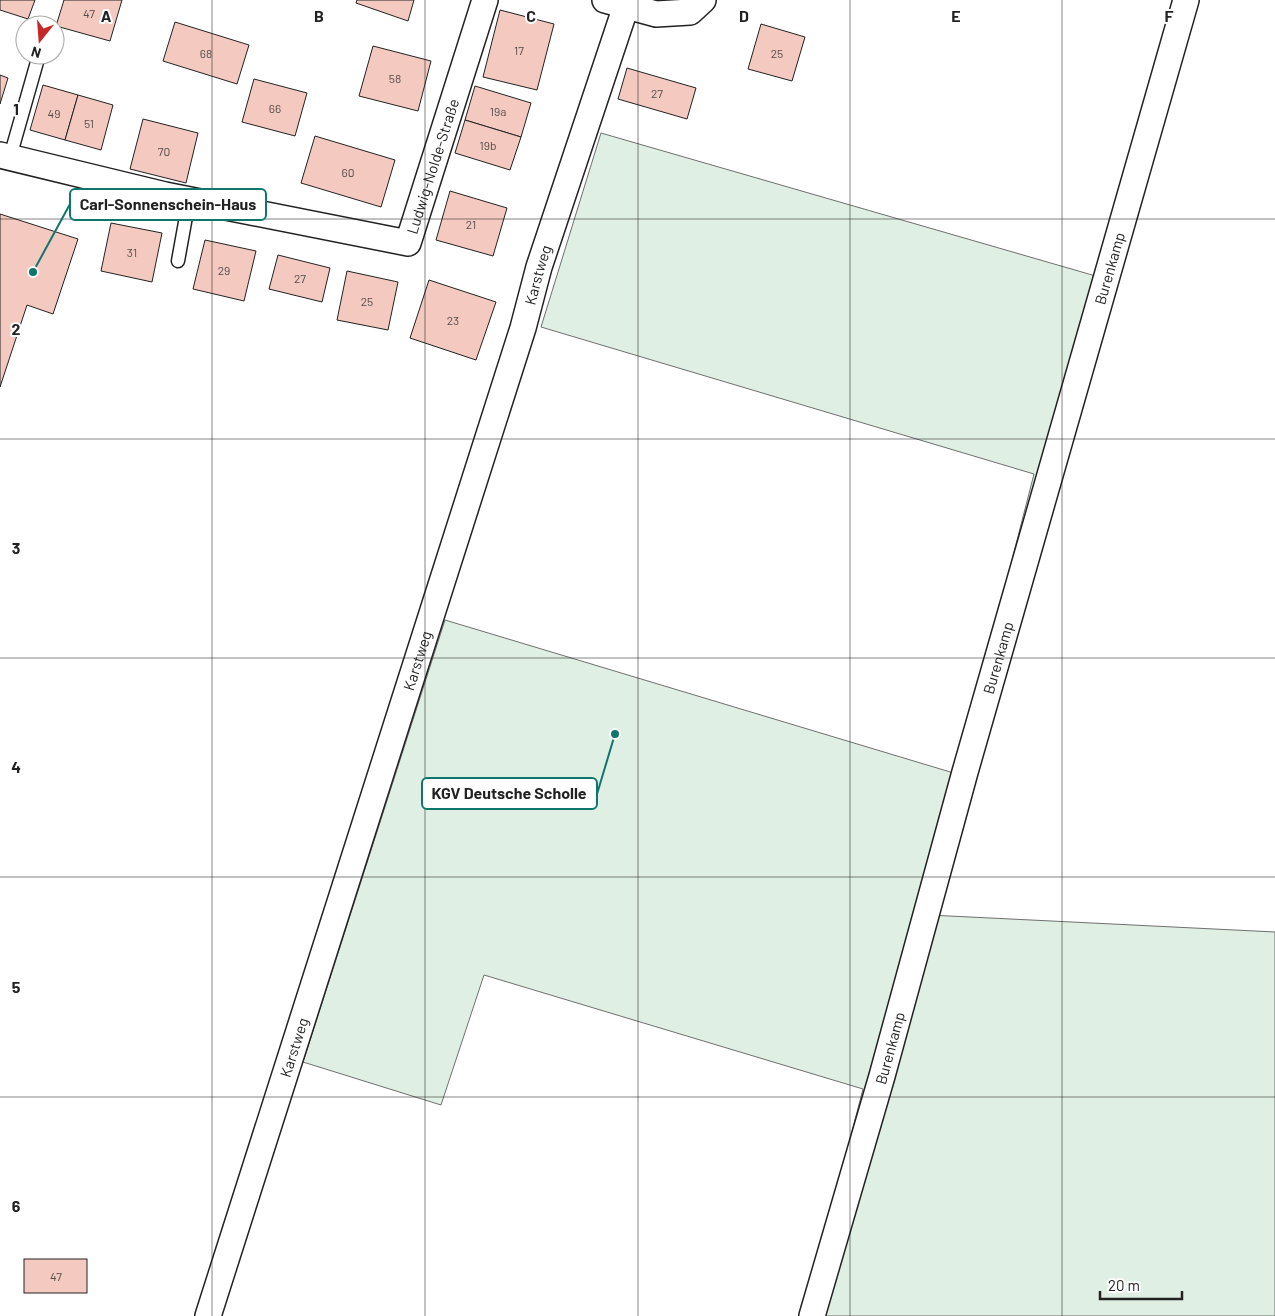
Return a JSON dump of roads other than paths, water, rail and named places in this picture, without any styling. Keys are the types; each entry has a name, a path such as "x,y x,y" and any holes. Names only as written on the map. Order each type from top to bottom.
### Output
{"street":[{"name":"Ludwig-Nolde-Straße","path":"5,156 189,200 408,244 485,0"},
{"path":"615,3 656,14 690,12 703,0"},
{"name":"Burenkamp","path":"812,1316 882,1076 965,772 1186,0"},
{"name":"Karstweg","path":"208,1316 523,328 615,3"}],"lane":[{"path":"5,156 36,65"},
{"path":"178,261 189,200"}],"place":[{"name":"Carl-Sonnenschein-Haus","path":"33,272"},
{"name":"KGV Deutsche Scholle","path":"615,734"}]}
